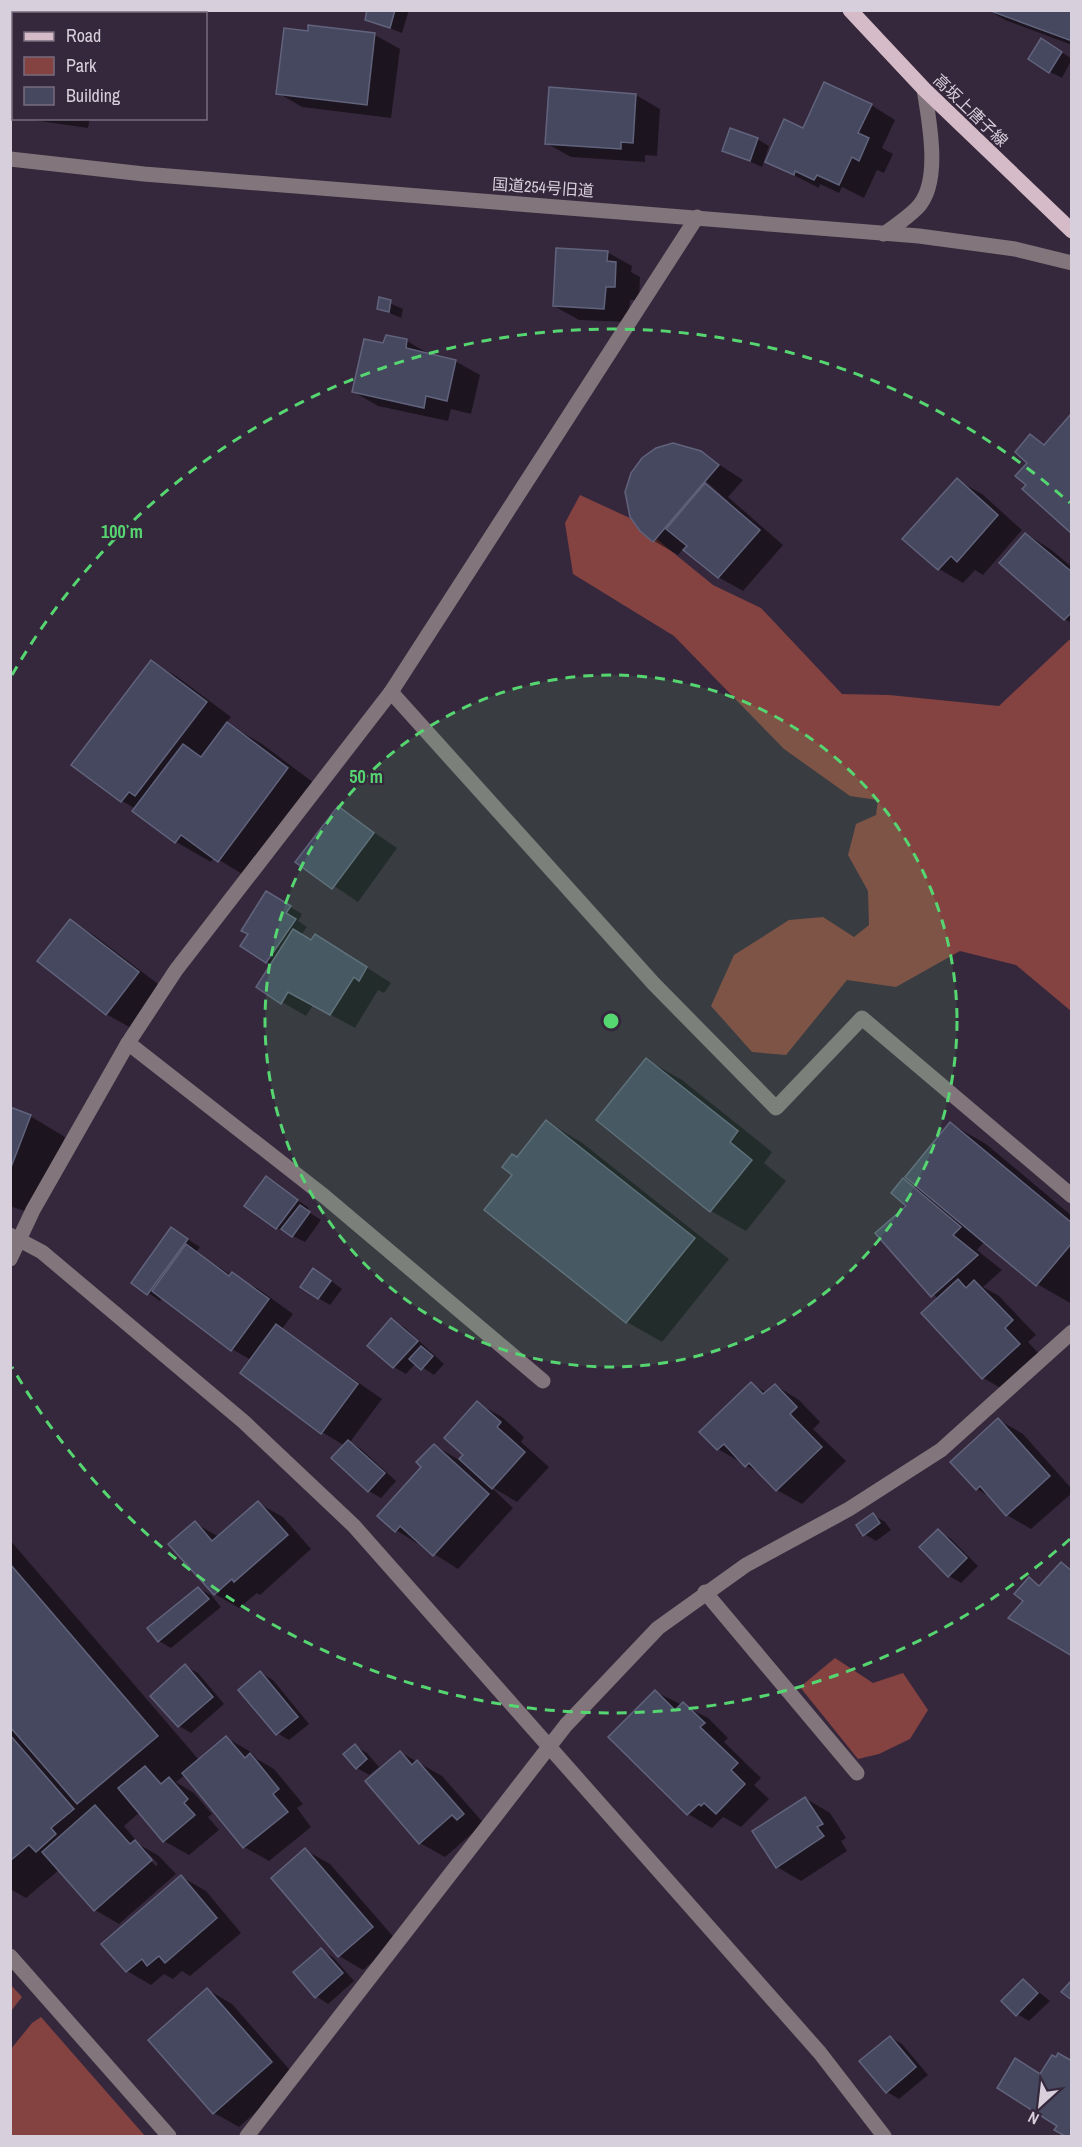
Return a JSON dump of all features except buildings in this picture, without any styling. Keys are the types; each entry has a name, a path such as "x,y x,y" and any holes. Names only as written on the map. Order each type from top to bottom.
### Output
{"main road":[{"name":"高坂上唐子線","path":"857,13 924,89 1071,231"}],"street":[{"path":"884,234 919,207 929,183 933,139 924,89"},
{"name":"国道254号旧道","path":"10,159 144,174 919,236 1015,249 1071,263"},
{"path":"10,1259 16,1237 129,1043 176,970 391,692 697,217"},
{"path":"391,692 654,984 776,1108 862,1018 1071,1196"},
{"path":"129,1043 324,1196 543,1381"},
{"path":"16,1237 42,1252 244,1422 354,1526 820,2053 884,2136"},
{"path":"247,2136 550,1746 658,1628 705,1592 746,1565 849,1509 941,1450 1071,1332"},
{"path":"705,1592 857,1773"},
{"path":"10,1956 169,2136"}],"green space":[{"path":"580,495 632,519 713,585 761,608 842,694 889,695 999,706 1069,640 1071,641 1071,1011 1016,965 960,951 896,987 847,980 786,1055 752,1052 711,1006 734,955 789,920 823,917 854,937 869,925 868,891 848,855 856,824 876,815 878,800 850,796 784,749 674,636 573,574 565,523"},
{"path":"835,1658 873,1683 903,1673 928,1710 910,1739 879,1754 858,1759 800,1687"},
{"path":"10,1984 22,1997 11,2011 10,2011"},
{"path":"41,2017 145,2136 11,2136 11,2049 32,2023"}]}
